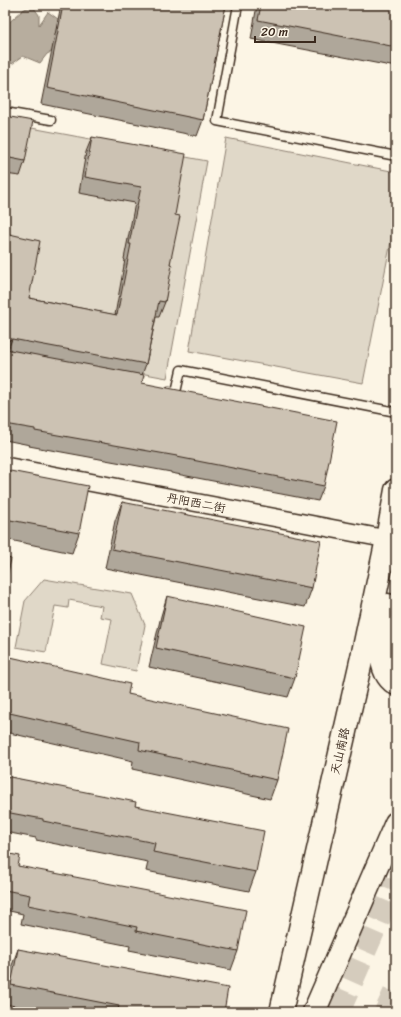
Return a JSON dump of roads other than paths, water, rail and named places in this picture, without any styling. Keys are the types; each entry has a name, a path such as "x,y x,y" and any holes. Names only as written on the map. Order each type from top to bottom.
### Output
{"main road":[{"name":"天山南路","path":"281,1012 362,657 396,490"},
{"path":"396,566 381,642 384,670 396,684"},
{"path":"314,1012 396,823"}],"street":[{"name":"丹阳西二街","path":"5,466 387,539"}],"lane":[{"path":"238,5 217,121 396,156"},
{"path":"5,112 51,120"},
{"path":"161,390 176,392 181,370 396,412"}],"tunnel":[{"path":"339,1012 396,881"},
{"path":"385,1012 396,988"}]}
